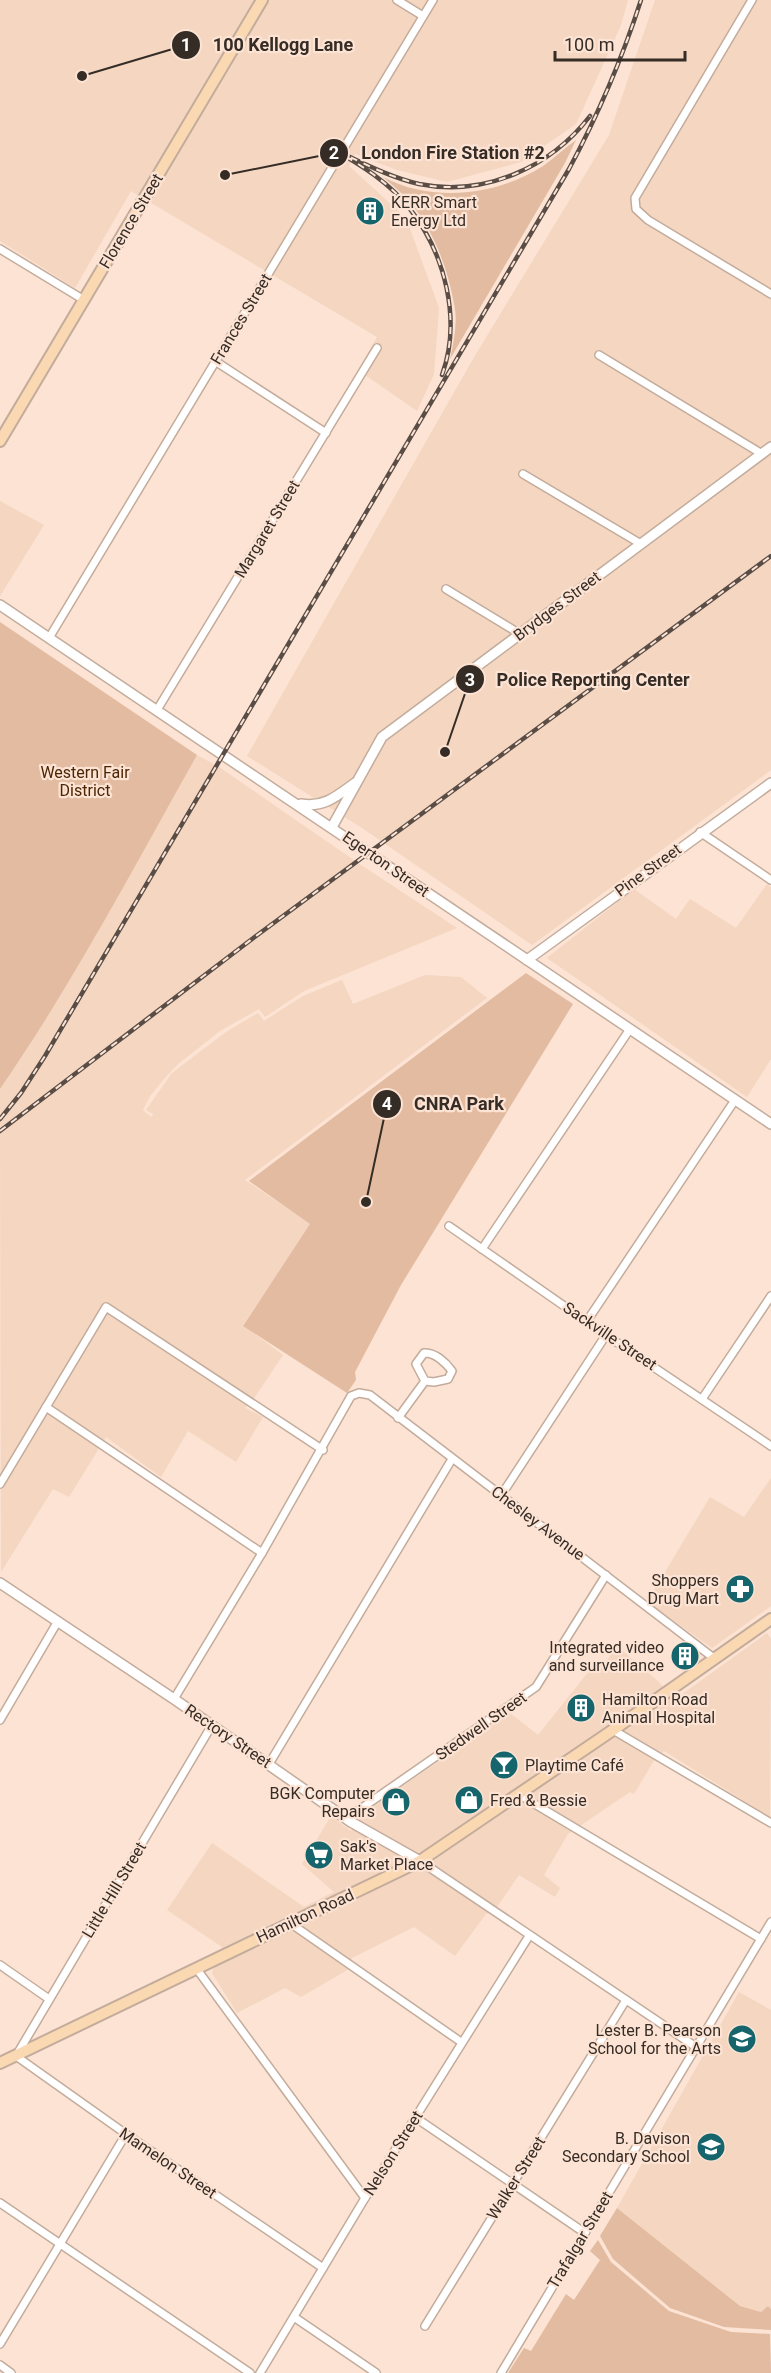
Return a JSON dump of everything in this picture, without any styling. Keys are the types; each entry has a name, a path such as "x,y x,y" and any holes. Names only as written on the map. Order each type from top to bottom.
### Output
{"main road":[{"name":"Florence Street","path":"0,441 262,0"},
{"name":"Hamilton Road","path":"0,2063 420,1861 613,1731 771,1619"}],"street":[{"path":"397,0 423,16"},
{"name":"Frances Street","path":"49,638 433,0"},
{"path":"752,0 635,198 636,209 648,220 771,294"},
{"path":"0,249 84,300"},
{"name":"Margaret Street","path":"157,710 377,348"},
{"path":"599,355 762,454"},
{"path":"215,361 326,433"},
{"name":"Brydges Street","path":"332,827 382,737 771,447"},
{"path":"523,474 640,544"},
{"path":"446,590 519,634"},
{"name":"Egerton Street","path":"0,605 771,1124"},
{"path":"295,803 317,805 328,802 360,780"},
{"name":"Pine Street","path":"527,960 700,832 771,783"},
{"path":"700,832 771,880"},
{"path":"482,1249 630,1029"},
{"path":"587,1321 735,1100"},
{"name":"Sackville Street","path":"449,1226 771,1446"},
{"path":"702,1399 771,1296"},
{"path":"0,1484 106,1307 322,1450 174,1699"},
{"path":"502,1494 606,1335"},
{"path":"398,1418 425,1381 448,1379 452,1371 446,1363 430,1353 424,1353 416,1364 425,1381"},
{"name":"Chesley Avenue","path":"322,1450 351,1396 359,1393 370,1395 715,1659"},
{"path":"46,1407 262,1553"},
{"path":"269,1764 452,1459"},
{"name":"Stedwell Street","path":"346,1819 536,1687 606,1575"},
{"name":"Rectory Street","path":"0,1582 269,1764 346,1819 420,1861 696,2047"},
{"path":"0,1720 58,1621"},
{"name":"Little Hill Street","path":"16,2056 212,1725"},
{"path":"613,1731 771,1823"},
{"path":"518,1794 761,1939"},
{"name":"Trafalgar Street","path":"501,2373 771,1922"},
{"path":"290,1923 461,2042"},
{"name":"Nelson Street","path":"260,2373 322,2268 529,1935"},
{"path":"0,1965 49,1999"},
{"path":"196,1968 365,2198"},
{"name":"Walker Street","path":"425,2326 626,2000"},
{"name":"Mamelon Street","path":"16,2056 322,2268"},
{"path":"416,2118 585,2233"},
{"path":"0,2344 126,2134"},
{"path":"0,2204 250,2373"},
{"path":"294,2317 376,2373"},
{"path":"0,2365 11,2373"}],"shaded area":[{"path":"0,0 628,0 621,25 576,124 521,162 447,182 397,170 355,154 349,166 406,218 439,308 434,374 417,411 358,370 377,337 131,191 75,288 0,241"},
{"path":"655,0 771,0 771,770 532,945 362,828 247,756 473,359 609,135"},
{"path":"0,501 44,525 0,596"},
{"path":"197,755 219,767 457,928 304,991 265,1017 259,1009 220,1031 178,1064 165,1078 150,1096 143,1110 147,1114 152,1117 153,1114 146,1110 172,1073 226,1032 258,1013 264,1021 303,996 342,980 353,1004 425,975 461,977 487,998 245,1180 311,1224 243,1325 283,1355 245,1408 263,1417 236,1462 188,1431 161,1477 106,1437 69,1497 53,1489 1,1572 0,1089 25,1052 100,926"},
{"path":"767,884 771,887 771,1059 747,1097 547,958 634,889 676,919 690,899 736,928"},
{"path":"771,1478 771,1606 712,1648 647,1602 710,1497 744,1517"},
{"path":"767,1633 771,1639 770,1817 664,1751 653,1762 634,1794 630,1792 568,1834 544,1875 560,1888 555,1897 519,1875 497,1907 486,1914 455,1956 414,1927 352,1958 349,1969 301,1997 285,1988 237,2013 212,1973 222,1947 167,1910 212,1843 304,1907 334,1892 302,1864 331,1816 351,1831 363,1813 510,1713 538,1735 593,1666 600,1670 617,1646 659,1682 674,1700"},
{"name":"B. Davison Secondary School","path":"739,1992 771,2010 771,2309 768,2306 761,2312 740,2306 617,2208"}],"green space":[{"path":"576,140 565,163 450,359 456,318 451,290 438,248 416,210 383,177 402,185 443,193 485,190 525,176 543,166"},
{"name":"Western Fair District","path":"0,622 197,755 78,966 0,1089"},
{"path":"526,973 573,1004 401,1285 355,1372 356,1380 347,1393 243,1326 310,1224 249,1181"},
{"path":"617,2208 740,2306 761,2312 768,2306 771,2309 771,2330 724,2327 670,2308 613,2259 600,2236"},
{"path":"598,2240 611,2262 669,2311 731,2332 770,2334 771,2373 508,2373 524,2348 531,2351 566,2294 574,2300 600,2260 590,2251"}],"railway":[{"path":"0,1119 21,1093 45,1056 569,169 609,86 641,0"},
{"path":"442,375 448,354 450,310 447,288 433,246 410,209 393,191 364,168 333,149 375,169 408,181 443,187 468,186 491,182 535,164 556,150 590,116"},
{"path":"0,1131 256,936 771,556"}],"place":[{"name":"100 Kellogg Lane","path":"82,76"},
{"name":"London Fire Station #2","path":"225,175"},
{"name":"KERR Smart Energy Ltd","path":"370,211"},
{"name":"Police Reporting Center","path":"445,752"},
{"name":"CNRA Park","path":"366,1202"},
{"name":"Shoppers Drug Mart","path":"740,1589"},
{"name":"Integrated video and surveillance","path":"685,1656"},
{"name":"Hamilton Road Animal Hospital","path":"581,1708"},
{"name":"Playtime Café","path":"504,1765"},
{"name":"Fred & Bessie","path":"469,1800"},
{"name":"BGK Computer Repairs","path":"396,1802"},
{"name":"Sak's Market Place","path":"319,1855"},
{"name":"Lester B. Pearson School for the Arts","path":"742,2039"},
{"name":"B. Davison Secondary School","path":"711,2147"}]}
